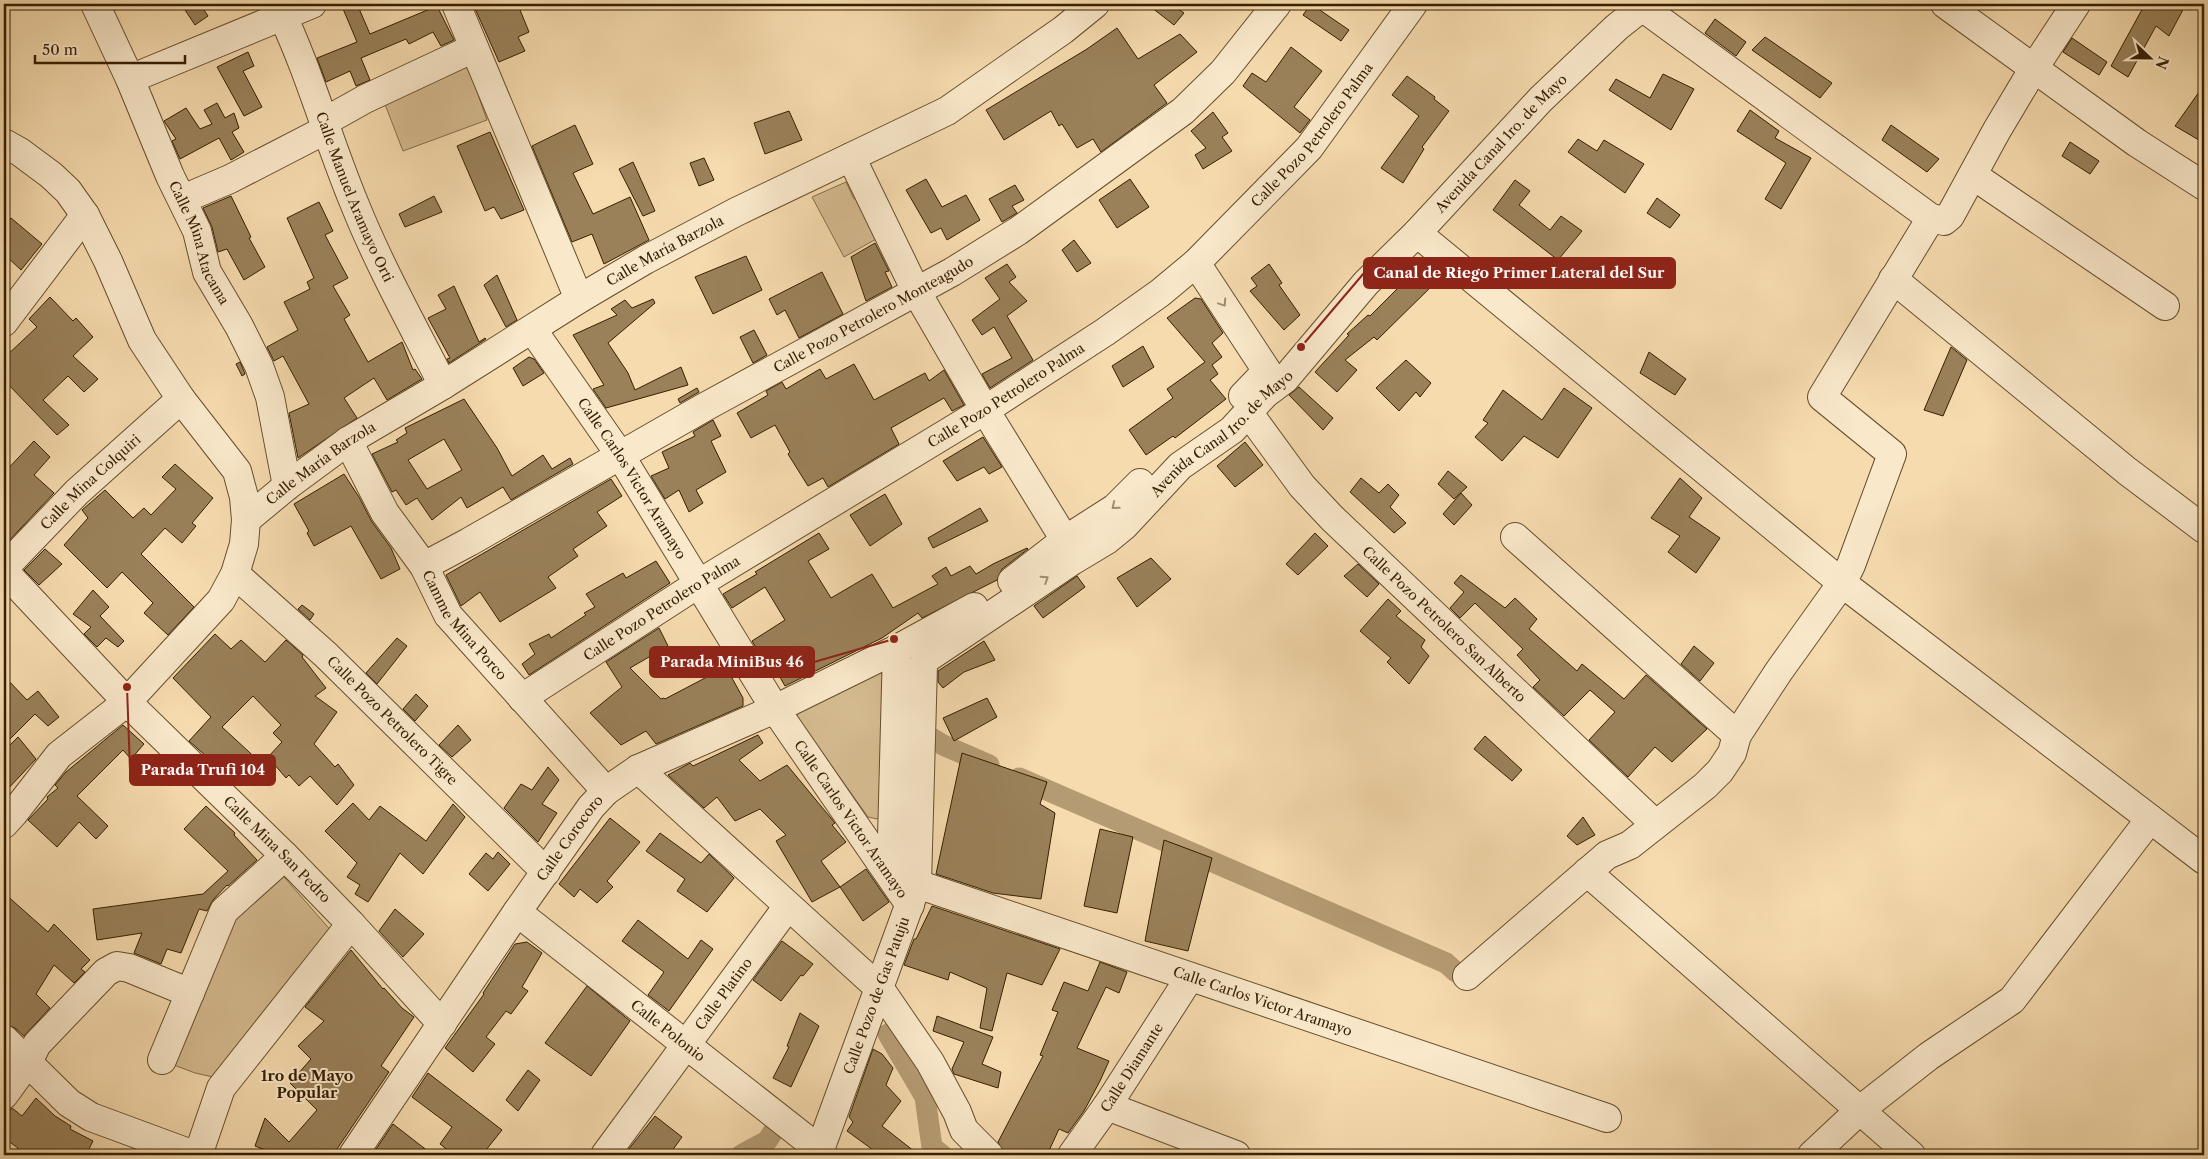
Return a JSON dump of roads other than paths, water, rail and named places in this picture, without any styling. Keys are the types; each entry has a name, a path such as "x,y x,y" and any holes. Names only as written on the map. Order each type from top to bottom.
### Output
{"street":[{"name":"Calle Mina Atacama","path":"95,4 130,79 170,176 197,230 207,272 239,326 259,366 270,397 287,486"},
{"path":"130,79 280,10 312,4"},
{"path":"456,4 579,299"},
{"name":"Calle María Barzola","path":"246,520 287,486 348,441 443,385 579,299 645,260 736,212 947,112 1064,30 1095,4"},
{"name":"Calle Pozo Petrolero Monteagudo","path":"424,566 470,542 703,408 952,272 1018,231 1183,111 1222,72 1277,4"},
{"name":"Calle Pozo Petrolero Palma","path":"522,698 698,584 985,410 1105,332 1160,293 1196,263 1309,148 1413,4"},
{"path":"1946,4 2137,143 2204,186"},
{"path":"1644,5 1931,218 1944,222 1950,216 1974,176 1997,130 2034,68 2076,4"},
{"name":"Avenida Canal 1ro. de Mayo","path":"931,654 1075,546 1107,540 1124,526 1180,466 1232,430 1265,394 1285,379 1366,283 1417,233 1547,93 1610,33 1644,5"},
{"name":"Calle Manuel Aramayo Orti","path":"280,10 307,73 355,205 378,257 443,385"},
{"path":"183,199 230,179 326,126 366,98 474,48"},
{"path":"4,143 20,152 51,175 68,191 85,215 108,261 142,340 181,399 237,471 244,497 246,520 244,544 235,574 221,600 127,702 59,755 4,824"},
{"path":"851,157 916,291 985,410 1075,546 1177,449 1220,420 1267,371 1196,263"},
{"path":"1974,176 2165,306"},
{"path":"4,322 85,215"},
{"path":"1467,976 1607,855 1630,844 1705,786 1720,771 1732,753 1738,735 1779,671 1842,583 1851,565 1892,454 1822,397 1931,218"},
{"path":"1417,233 1842,583 2204,860"},
{"path":"1894,279 2119,464 2204,529"},
{"name":"Calle Carlos Victor Aramayo","path":"532,329 620,455 775,709 891,876 913,895 1190,977 1607,1118"},
{"name":"Calle Mina Colquiri","path":"4,569 77,492 181,399"},
{"name":"Calle Pozo Petrolero San Alberto","path":"1248,412 1302,486 1332,518 1655,824"},
{"name":"Camme Mina Porco","path":"348,441 385,513 424,566 448,615 606,791"},
{"path":"1515,537 1738,735"},
{"name":"Calle Corocoro","path":"353,1155 517,912 591,807 606,791 638,769 775,709 898,649 991,598 1075,546"},
{"name":"Calle Mina San Pedro","path":"4,569 127,702 285,856 351,924 442,1024"},
{"name":"Calle Pozo Petrolero Tigre","path":"235,574 326,655 546,872"},
{"path":"891,876 898,649"},
{"name":"Calle Pozo de Gas Patuju","path":"819,1153 913,895 923,665 931,654"},
{"path":"638,769 880,989 930,1062 957,1112 964,1130 989,1155"},
{"path":"1812,1155 1860,1110 1929,1056 2012,1000 2150,819"},
{"path":"162,1060 224,911 285,856"},
{"path":"1587,872 1911,1155"},
{"name":"Calle Platino","path":"605,1155 788,906"},
{"name":"Calle Polonio","path":"517,912 686,1044 819,1153"},
{"path":"198,1155 221,1088 351,924"},
{"path":"4,1095 28,1062 37,1044 106,972 117,966 129,968 190,993"},
{"name":"Calle Diamante","path":"1072,1155 1107,1106 1190,977"},
{"path":"4,1039 70,1103 91,1117 194,1155"},
{"path":"1107,1106 1236,1155"}],"waterway":[{"path":"910,729 920,731 943,745 989,765"},
{"path":"1019,778 1446,963 1456,972"},
{"path":"888,1034 925,1097 932,1147 942,1155"},
{"path":"741,1155 767,1141 775,1129"}],"place":[{"name":"Canal de Riego Primer Lateral del Sur","path":"1301,347"},
{"name":"Parada MiniBus 46","path":"894,639"},
{"name":"Parada Trufi 104","path":"127,687"}],"district":[{"name":"1ro de Mayo Popular","path":"307,1084"}]}
